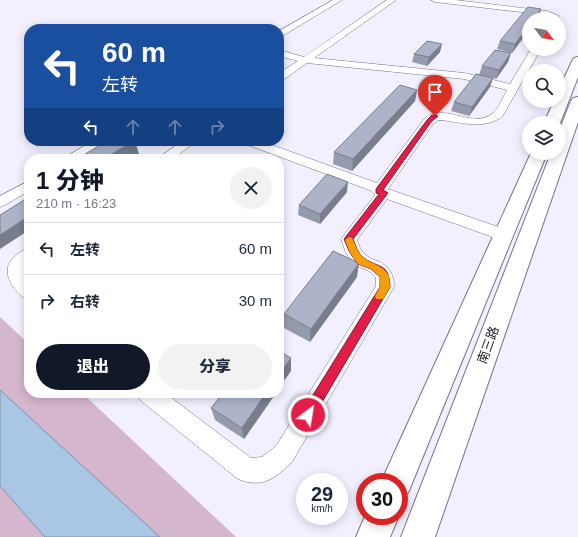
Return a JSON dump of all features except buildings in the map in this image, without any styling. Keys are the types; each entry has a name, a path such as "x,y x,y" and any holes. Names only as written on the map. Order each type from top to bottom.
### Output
{"street":[{"path":"284,32 338,0"},
{"path":"284,75 392,0"},
{"path":"435,0 537,12"},
{"path":"284,54 306,60 464,76 513,88"},
{"path":"154,398 247,470 267,469 284,454 385,287 384,276 375,267 361,261 354,253 349,239 429,121 435,116 446,116 475,123 491,121 498,115 532,56"},
{"path":"555,116 578,61"},
{"name":"南三路","path":"566,134 578,101"},
{"path":"80,154 94,146"},
{"path":"171,154 183,146"},
{"path":"262,146 284,154"},
{"path":"284,154 504,235"},
{"path":"401,473 536,160"},
{"name":"南三路","path":"418,537 556,160"},
{"path":"0,202 24,188"},
{"path":"24,259 16,266 16,275 21,286 24,289"},
{"path":"373,537 378,525"}],"shaded area":[{"path":"0,317 24,339 24,398 87,398 236,537 0,537"}],"water":[{"path":"0,390 160,537 45,537 0,486"}],"slow traffic":[{"path":"349,240 354,253 361,261 375,267 384,276 385,287 379,296"}],"route":[{"path":"308,415 385,287 384,276 375,267 361,261 354,253 349,239 384,193 379,191 429,121 435,116"}]}
